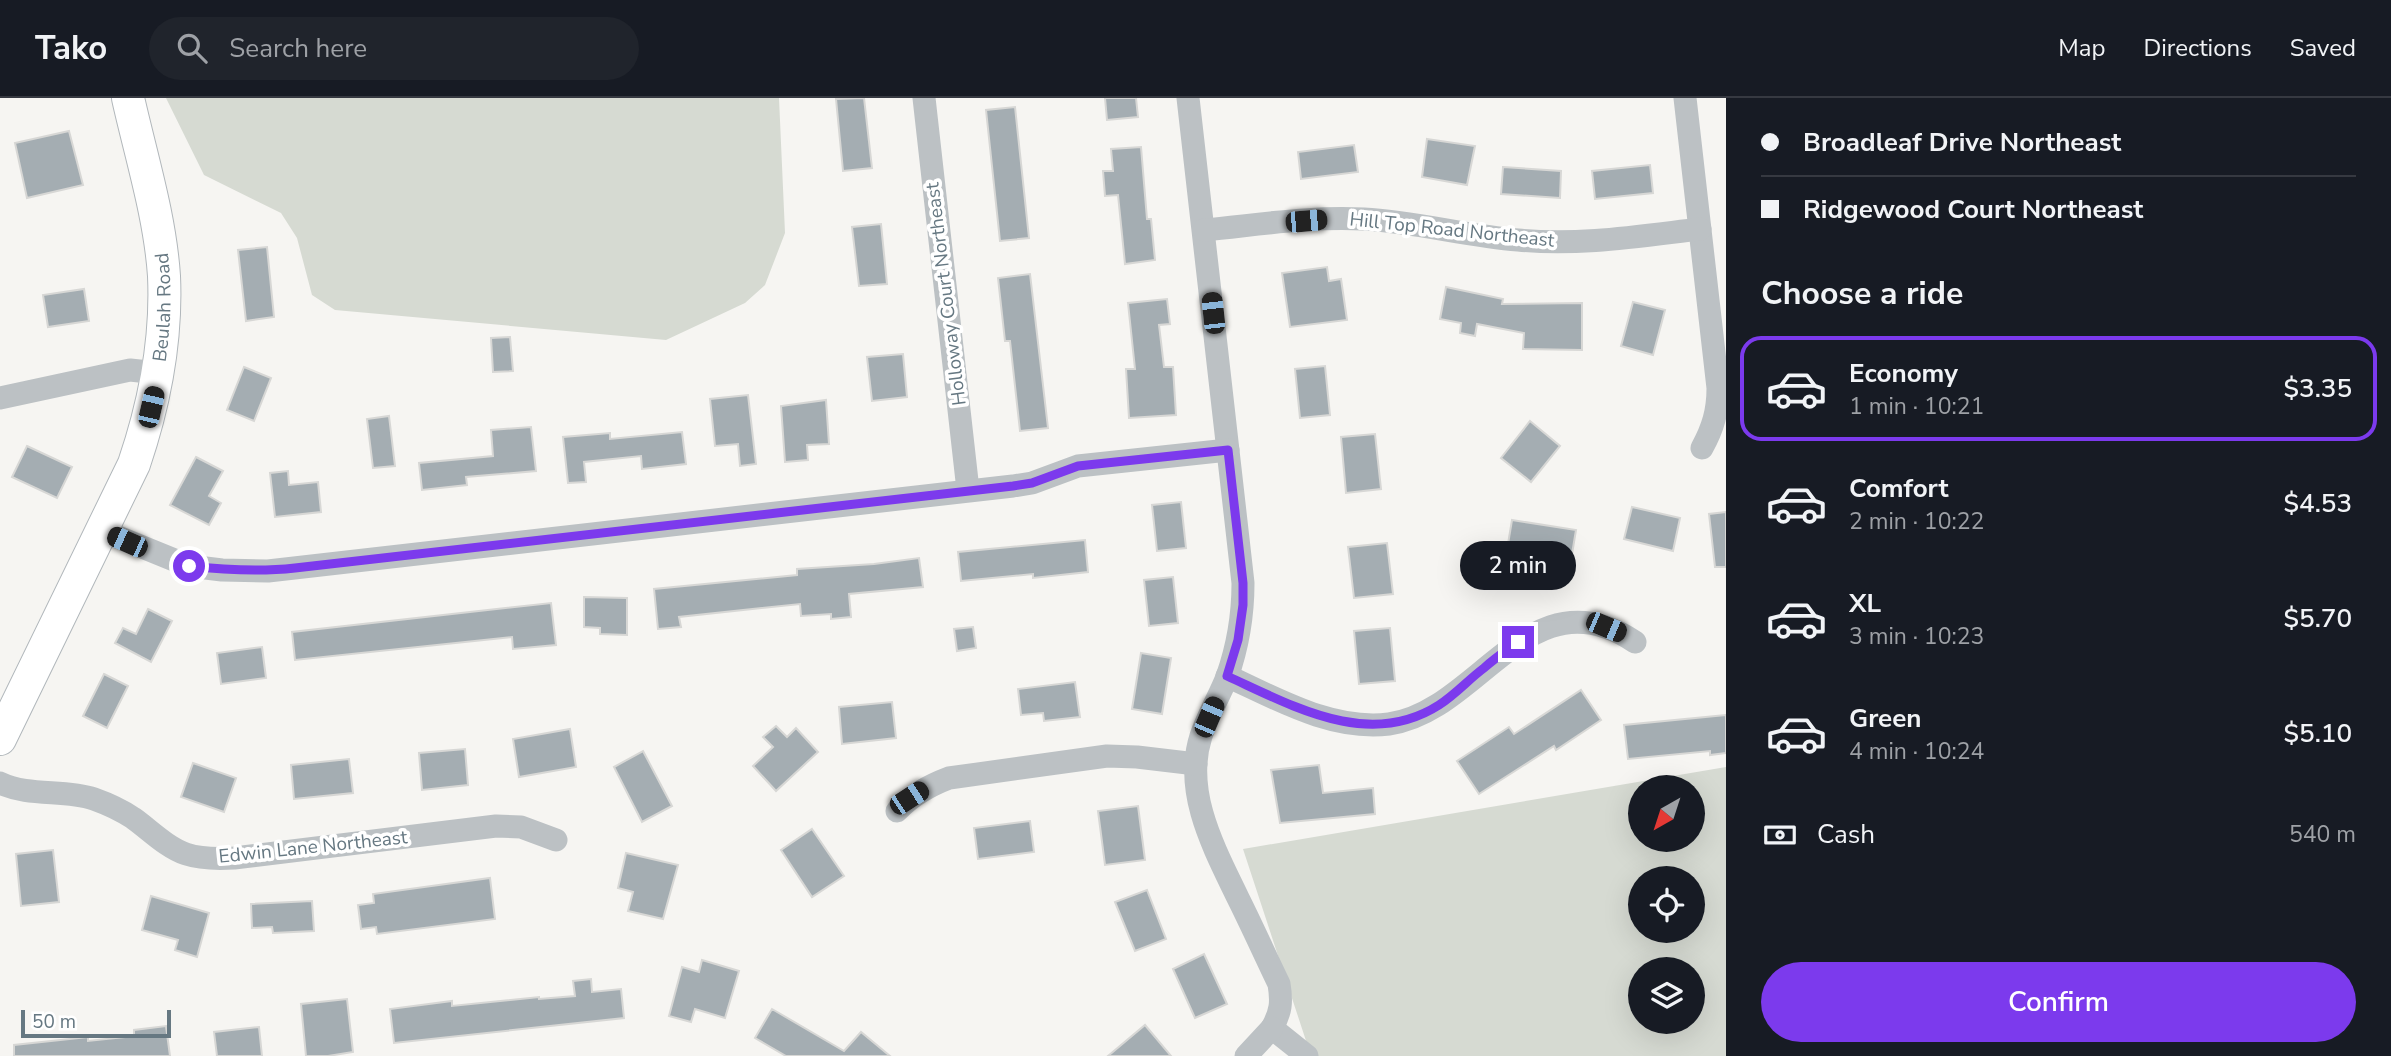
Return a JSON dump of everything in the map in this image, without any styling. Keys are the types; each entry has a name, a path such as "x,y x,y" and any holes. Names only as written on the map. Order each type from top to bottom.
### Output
{"main road":[{"name":"Beulah Road","path":"0,738 103,531 148,424 163,331 163,272 154,211 128,98"}],"street":[{"name":"Holloway Court Northeast","path":"924,98 968,490"},
{"path":"1188,98 1243,583 1238,640 1227,676 1201,737 1196,764 1199,801 1215,850 1279,984 1282,1002 1281,1013 1272,1028 1246,1056"},
{"path":"1685,98 1718,388 1718,408 1713,429 1702,448"},
{"name":"Hill Top Road Northeast","path":"1204,230 1332,219 1366,219 1491,238 1570,242 1700,229"},
{"path":"0,398 130,370 158,373"},
{"path":"103,531 189,566 268,571 1032,483 1078,466 1228,450"},
{"path":"1227,676 1324,717 1367,725 1391,724 1436,707 1518,642 1537,632 1562,624 1586,623 1606,627 1634,642"},
{"path":"897,811 909,798 928,786 949,778 1107,756 1196,764"},
{"name":"Edwin Lane Northeast","path":"0,783 15,790 70,793 93,799 118,809 170,846 205,858 234,858 496,826 520,827 556,840"},
{"path":"1272,1028 1307,1056"}],"shaded area":[{"path":"166,98 779,98 785,233 765,285 745,303 666,340 335,310 312,295 297,238 281,213 204,175"},
{"path":"1726,767 1726,1056 1311,1056 1243,849 1628,784 1628,852 1705,852 1705,775 1679,775"}],"building":[{"path":"864,98 872,168 843,171 836,99"},
{"path":"1105,98 1136,98 1138,117 1107,120"},
{"path":"1015,107 1029,238 1000,241 986,110"},
{"path":"69,131 83,185 27,198 15,143"},
{"path":"1427,139 1475,146 1467,185 1422,177"},
{"path":"1354,145 1358,172 1301,179 1298,152"},
{"path":"1141,147 1147,219 1151,219 1155,260 1125,264 1118,195 1105,196 1103,171 1113,171 1111,149"},
{"path":"1650,165 1653,193 1595,199 1592,171"},
{"path":"1503,167 1561,171 1560,198 1501,194"},
{"path":"881,224 887,284 859,286 852,227"},
{"path":"267,247 274,317 246,321 238,250"},
{"path":"1327,267 1329,281 1341,279 1347,320 1290,327 1282,273"},
{"path":"1030,274 1048,428 1020,431 1010,341 1005,341 998,278"},
{"path":"1446,287 1503,299 1502,304 1582,303 1582,350 1523,349 1524,333 1477,324 1475,336 1460,333 1461,323 1440,319"},
{"path":"84,289 89,321 48,327 43,295"},
{"path":"1167,299 1170,324 1159,325 1164,367 1173,367 1176,415 1129,418 1126,369 1135,369 1128,303"},
{"path":"1633,302 1665,310 1653,355 1621,346"},
{"path":"510,337 513,371 493,372 491,338"},
{"path":"903,354 907,397 872,401 867,357"},
{"path":"1325,366 1330,415 1300,418 1295,369"},
{"path":"244,367 271,378 254,421 227,410"},
{"path":"748,395 756,464 740,466 738,444 715,446 710,399"},
{"path":"826,400 829,444 807,445 808,460 785,462 781,406"},
{"path":"389,416 395,466 373,468 367,419"},
{"path":"1530,421 1560,446 1531,482 1501,458"},
{"path":"531,427 536,471 466,477 467,485 422,490 419,463 493,456 491,430"},
{"path":"682,432 686,464 642,469 641,456 584,462 586,482 568,483 563,437 610,433 610,439"},
{"path":"1375,434 1381,489 1346,493 1341,437"},
{"path":"27,446 72,467 57,498 12,477"},
{"path":"196,457 223,471 209,496 221,503 209,525 170,505"},
{"path":"288,471 289,485 318,482 321,512 275,517 270,473"},
{"path":"1181,502 1186,548 1157,551 1152,505"},
{"path":"1632,507 1680,518 1673,551 1624,539"},
{"path":"1726,512 1726,567 1715,567 1709,514"},
{"path":"1512,520 1576,530 1572,554 1561,552 1558,566 1506,556"},
{"path":"1085,540 1088,572 961,581 958,552"},
{"path":"1387,543 1393,594 1354,598 1348,547"},
{"path":"919,558 923,587 849,594 851,617 831,619 831,614 801,616 800,604 679,617 681,627 658,629 654,589 797,575 797,569"},
{"path":"1173,577 1178,623 1149,626 1144,580"},
{"path":"584,597 627,598 627,635 600,634 600,628 584,627"},
{"path":"551,603 556,645 513,649 512,637 295,660 292,632"},
{"path":"148,609 172,621 151,662 115,643 123,628 136,634"},
{"path":"973,627 976,648 957,651 954,629"},
{"path":"1390,628 1395,681 1359,684 1354,631"},
{"path":"262,647 266,678 221,684 217,653"},
{"path":"1141,653 1171,658 1162,714 1132,709"},
{"path":"104,674 128,686 107,728 83,716"},
{"path":"1075,682 1080,717 1044,721 1043,713 1021,715 1018,689"},
{"path":"1581,690 1601,720 1556,750 1554,746 1479,794 1457,761 1509,727 1514,734"},
{"path":"892,702 896,738 842,744 839,707"},
{"path":"1726,715 1726,753 1710,755 1710,751 1628,759 1624,725"},
{"path":"776,726 787,737 796,728 818,752 776,791 753,766 773,747 763,737"},
{"path":"570,729 576,767 519,777 513,739"},
{"path":"465,749 468,785 422,790 419,753"},
{"path":"643,751 672,806 642,822 614,767"},
{"path":"349,759 353,793 294,799 291,765"},
{"path":"193,763 236,778 224,812 181,797"},
{"path":"1319,765 1323,793 1373,788 1375,814 1280,823 1271,770"},
{"path":"1138,806 1145,860 1105,865 1098,811"},
{"path":"1030,821 1034,852 978,859 974,828"},
{"path":"812,829 844,876 812,897 781,850"},
{"path":"53,850 59,902 21,906 16,854"},
{"path":"626,853 678,865 663,919 628,911 633,892 618,888"},
{"path":"490,878 495,919 377,934 376,927 361,929 358,905 374,903 373,894"},
{"path":"1147,890 1166,939 1135,951 1115,902"},
{"path":"151,896 209,913 197,957 175,950 178,940 142,930"},
{"path":"312,901 314,931 273,933 272,927 252,928 251,904"},
{"path":"1204,954 1227,1004 1195,1018 1173,969"},
{"path":"702,960 739,971 725,1018 695,1009 691,1022 669,1016 682,967 699,972"},
{"path":"591,979 592,992 621,989 624,1018 394,1043 390,1009 452,1001 452,1006 575,996 573,981"},
{"path":"347,999 353,1052 306,1056 301,1004"},
{"path":"772,1009 844,1051 861,1032 890,1056 786,1056 755,1038"},
{"path":"1145,1025 1171,1056 1108,1056"},
{"path":"166,1026 170,1056 14,1056 14,1045 88,1037 88,1041 134,1036 134,1030"},
{"path":"259,1027 262,1056 217,1056 214,1032"}],"route":[{"path":"189,566 268,571 295,568 1013,486 1032,483 1078,466 1114,460 1228,450 1243,583 1243,605 1238,640 1227,676 1324,717 1352,724 1391,724 1436,707 1518,642"}]}
